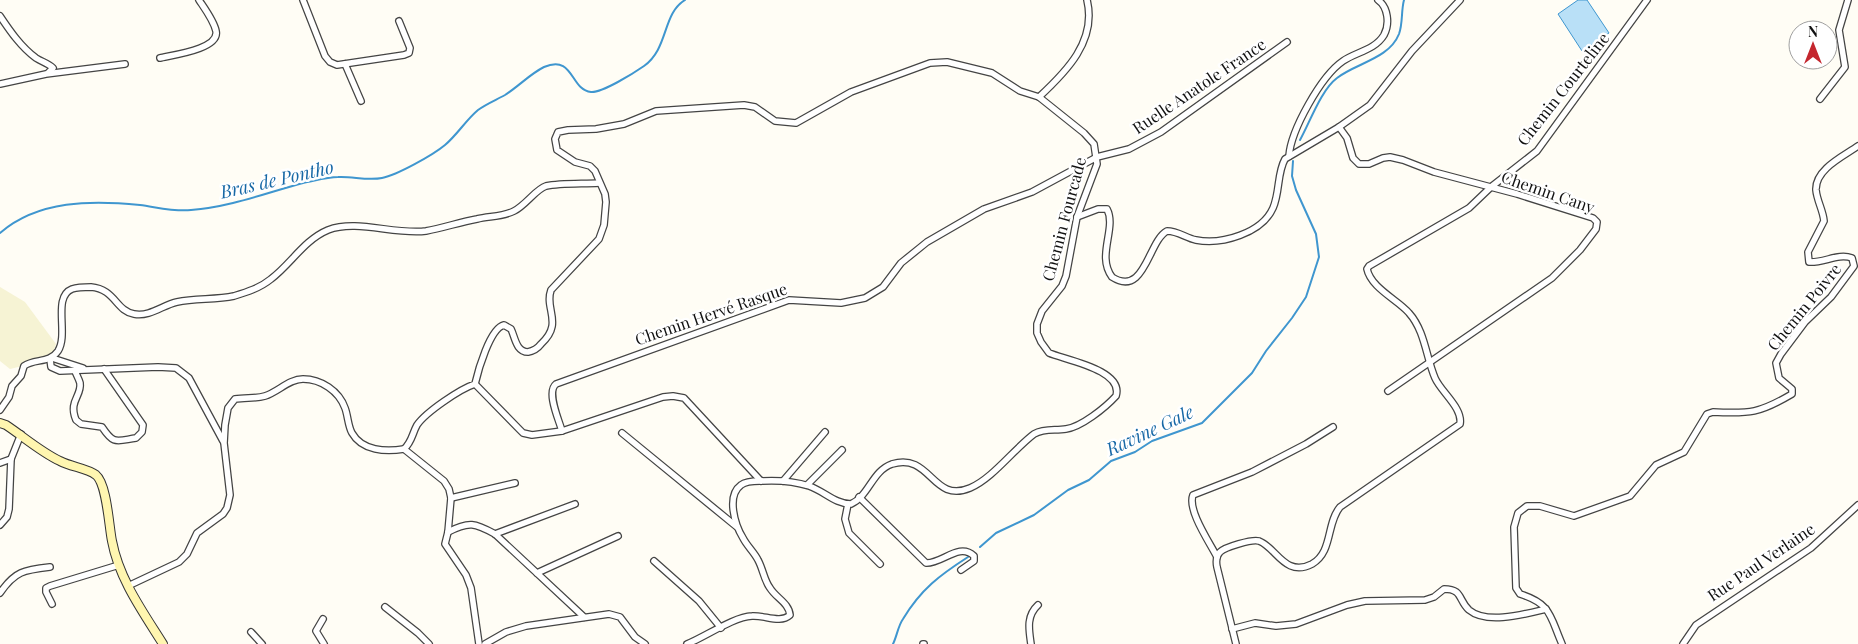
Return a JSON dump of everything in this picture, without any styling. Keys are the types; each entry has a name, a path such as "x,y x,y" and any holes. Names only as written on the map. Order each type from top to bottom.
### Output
{"main road":[{"path":"0,423 21,434 49,455 71,466 90,472 100,480 104,491 113,544 119,566 128,586 163,644"}],"street":[{"path":"160,58 201,48 214,41 216,31 199,0"},
{"path":"302,0 325,56 330,62 337,65 404,55 409,52 410,48 399,21"},
{"path":"1039,97 1063,74 1078,55 1089,18 1087,0"},
{"path":"1289,156 1292,136 1310,100 1333,70 1341,62 1372,46 1385,34 1387,14 1383,3 1378,0"},
{"path":"1077,217 1098,209 1107,209 1109,218 1106,261 1108,270 1115,279 1124,282 1131,280 1142,270 1158,239 1167,232 1176,232 1197,240 1212,241 1235,236 1262,224 1272,210 1279,188 1283,163 1289,156 1338,127 1370,105 1412,51 1460,0"},
{"name":"Chemin Courteline","path":"1430,361 1416,323 1409,312 1370,278 1367,270 1368,266 1468,208 1537,150 1647,0"},
{"path":"1820,100 1845,68 1839,30 1848,0"},
{"path":"0,16 26,48 53,68 46,74"},
{"name":"Ruelle Anatole France","path":"1097,157 1129,149 1161,132 1287,42"},
{"name":"Chemin Fourcade","path":"599,183 597,174 590,166 578,163 558,150 555,139 558,132 596,129 624,124 656,111 750,105 760,109 775,121 796,123 851,92 924,65 939,62 954,63 983,70 1020,91 1039,97 1084,133 1094,144 1097,157 1094,174 1077,217 1066,276 1062,286 1039,317 1037,333 1044,347 1050,353 1097,369 1108,375 1115,384 1116,396 1085,421 1073,428 1043,430 1034,434 982,481 971,488 961,491 948,491 940,486 923,468 908,463 900,463 884,468 877,474 859,498 855,502 848,504"},
{"path":"0,84 46,74 125,64"},
{"path":"345,64 361,102"},
{"name":"Chemin Cany","path":"1338,127 1347,138 1353,158 1359,164 1368,164 1383,158 1396,158 1434,172 1593,218 1597,222 1597,226 1580,250 1552,278 1388,391"},
{"name":"Chemin Poivre","path":"1546,609 1532,598 1520,594 1516,588 1514,527 1518,514 1527,506 1540,506 1574,516 1630,496 1656,465 1684,452 1707,414 1713,412 1760,411 1792,394 1792,389 1780,378 1776,363 1805,322 1831,297 1854,266 1852,258 1847,256 1840,256 1819,263 1809,262 1808,252 1824,221 1816,189 1818,179 1825,170 1858,146"},
{"name":"Chemin Hervé Rasque","path":"562,431 551,393 553,386 556,384 789,300 841,303 865,298 883,286 901,263 927,242 984,209 1032,192 1097,157"},
{"path":"128,586 179,562 187,554 197,533 223,514 230,495 224,443 228,408 232,401 240,398 267,396 289,383 303,379 320,382 335,392 345,408 352,432 357,440 365,446 389,451 404,449 424,418 459,392 475,384 491,338 498,328 504,326 511,329 521,350 535,349 547,337 552,325 553,313 549,301 552,290 596,242 602,230 606,202 603,188 599,183 546,186 538,191 524,206 509,213 425,231 350,226 335,228 321,233 311,240 262,286 223,298 176,303 149,313 134,314 129,312 109,293 98,288 80,287 67,292 62,301 62,340 59,349 51,358 51,367 55,370 75,371 170,367 183,372 189,378 224,443"},
{"path":"0,410 9,397 10,388 21,376 24,366 31,362 51,358 87,369"},
{"path":"1217,557 1225,549 1253,540 1264,544 1282,561 1292,566 1310,565 1318,559 1327,546 1333,518 1340,508 1460,424 1460,415 1435,378 1430,361"},
{"path":"75,371 80,382 73,407 74,416 78,422 102,427 110,438 115,441 136,438 142,432 143,425 104,369"},
{"path":"475,384 523,433 532,435 562,431 663,397 679,396 684,398 761,481"},
{"path":"1236,644 1217,567 1217,557 1192,505 1194,495 1252,472 1306,444 1333,427"},
{"path":"784,482 825,432"},
{"path":"622,433 737,527 759,562 768,586 788,607 790,615 782,619 749,616 686,644"},
{"path":"0,525 7,517 10,501 11,459 21,434"},
{"path":"404,449 444,481 449,489 451,498 446,540 447,548 466,575 471,588 479,644"},
{"path":"807,485 842,450"},
{"path":"0,463 11,459"},
{"path":"737,527 733,503 736,490 745,482 784,482 807,485 838,502 848,504 846,519 849,532 880,564"},
{"path":"451,498 515,483"},
{"path":"859,498 926,564 935,562 953,553 964,552 972,554 974,561 961,570"},
{"path":"495,534 575,504"},
{"name":"Rue Paul Verlaine","path":"1683,644 1696,625 1702,620 1812,548 1858,505"},
{"path":"448,532 470,524 481,526 495,534 584,617"},
{"path":"537,573 618,536"},
{"path":"654,561 699,601 721,628"},
{"path":"52,604 46,588 119,566"},
{"path":"0,593 14,575 28,570 50,567"},
{"path":"1232,629 1255,623 1276,626 1296,624 1347,604 1365,601 1425,600 1434,597 1444,590 1461,595 1465,605 1471,611 1487,617 1521,615 1546,609 1553,619 1562,644"},
{"path":"1031,644 1029,632 1030,619 1032,610 1038,605"},
{"path":"385,606 429,644"},
{"path":"485,644 516,629 609,614 617,615 626,623 635,637 645,644"},
{"path":"323,619 316,630 324,644"},
{"path":"251,632 262,644"}],"shaded area":[{"path":"0,287 25,302 56,344 51,359 10,369 0,361"}],"water":[{"path":"1578,0 1587,0 1609,33 1582,51 1558,14"}],"waterway":[{"name":"Bras de Pontho","path":"0,233 15,222 31,214 48,208 66,205 122,203 172,210 191,210 234,203 325,178 376,179 389,176 415,164 439,149 478,110 505,95 544,67 554,64 561,65 567,69 584,90 591,92 603,89 626,78 652,59 658,50 672,14 685,0"},
{"name":"Ravine Gale","path":"1300,140 1321,98 1331,83 1345,73 1380,55 1394,42 1400,30 1404,0"},
{"name":"Ravine Gale","path":"980,547 996,533 1034,515 1068,490 1089,480 1111,461 1135,452 1152,441 1202,423 1252,373 1306,297 1319,257 1316,234 1296,190 1292,176 1293,161"},
{"name":"Ravine Gale","path":"893,644 901,622 917,599 940,577 968,557"}]}
